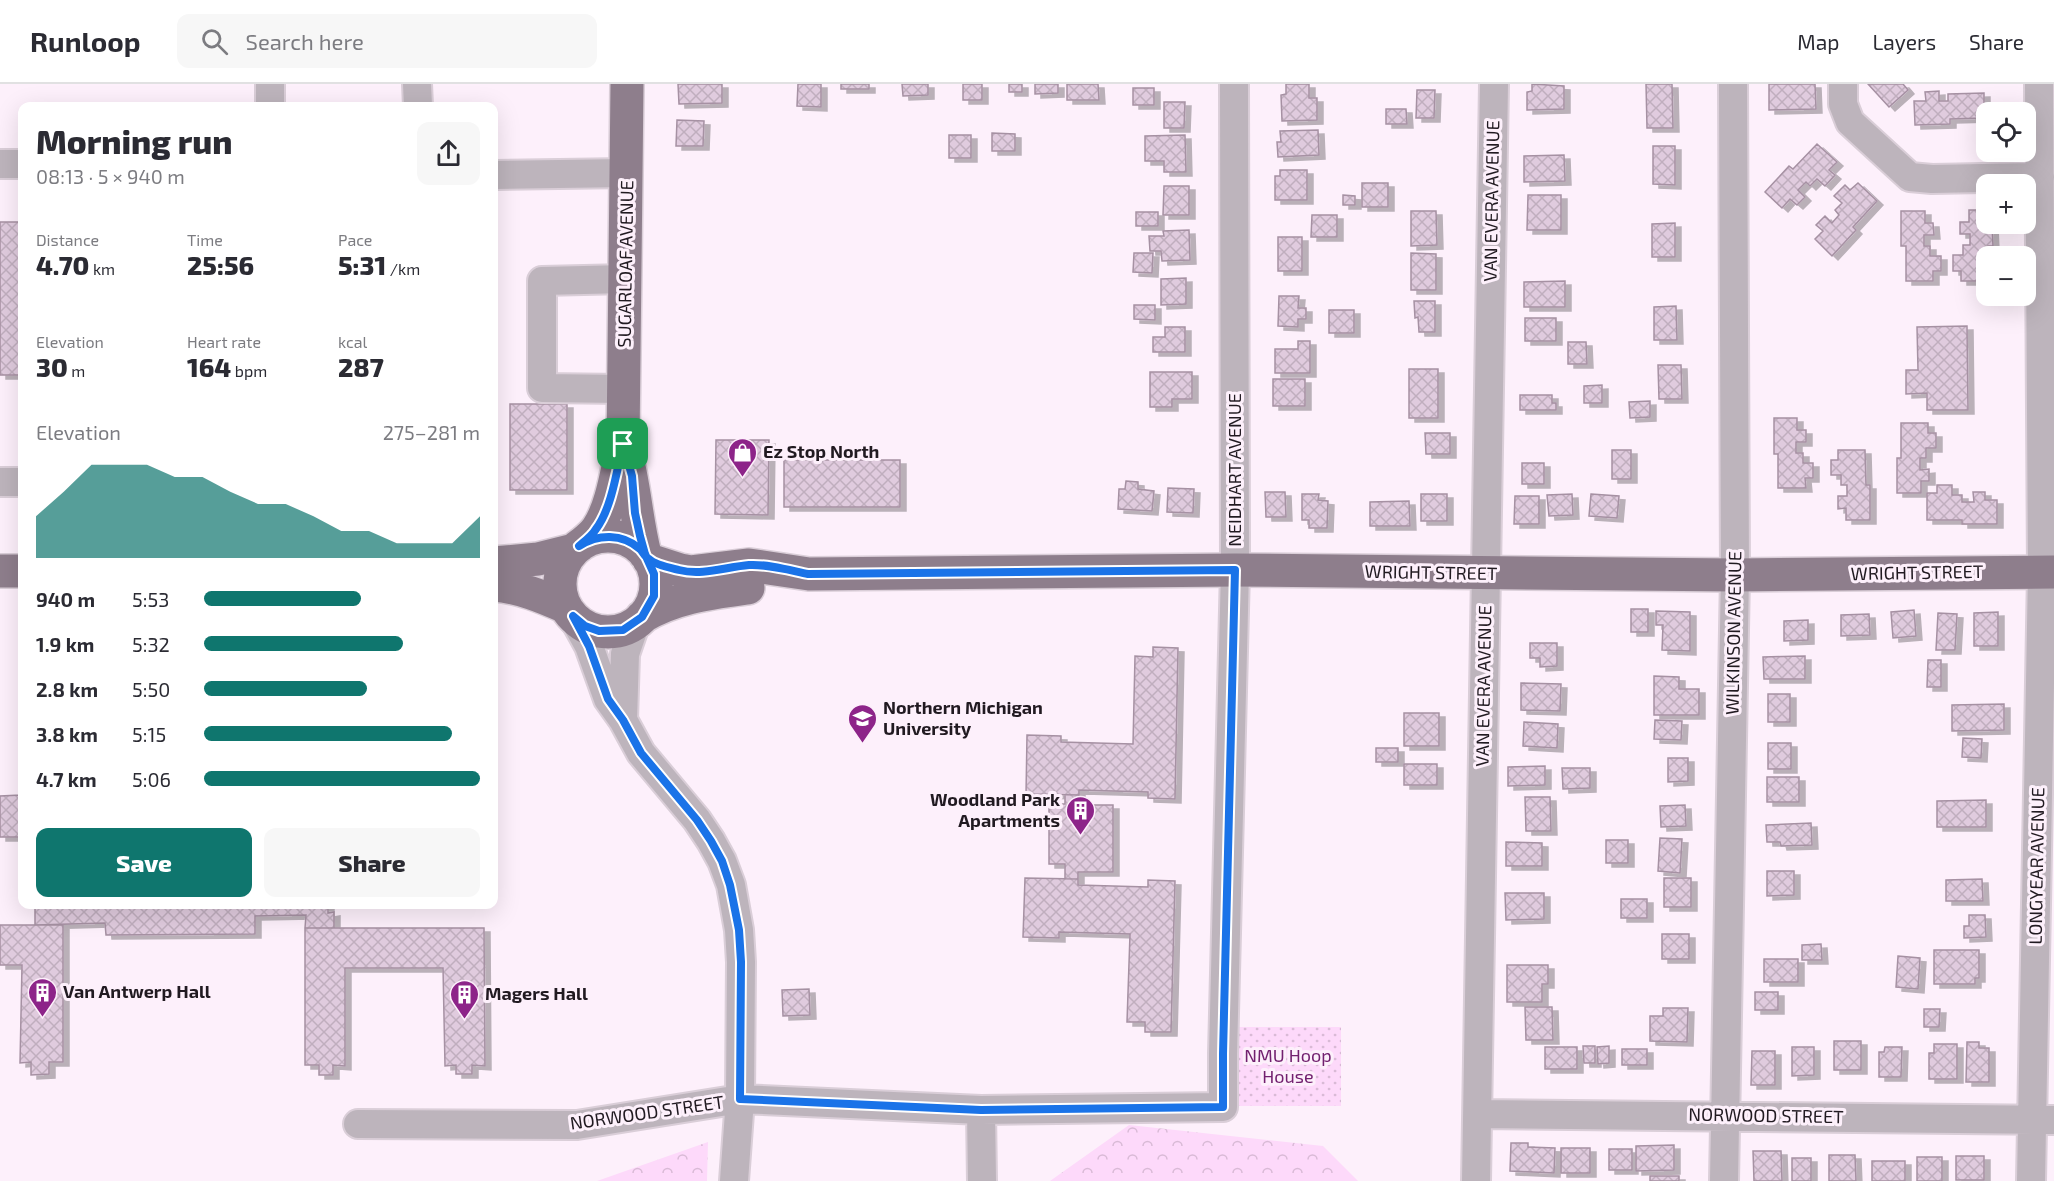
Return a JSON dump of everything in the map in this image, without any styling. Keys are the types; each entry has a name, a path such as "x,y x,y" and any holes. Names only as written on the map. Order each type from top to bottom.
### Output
{"main road":[{"name":"SUGARLOAF AVENUE","path":"577,548 601,522 623,444 627,84"},
{"name":"SUGARLOAF AVENUE","path":"623,444 632,476 635,513 647,557"},
{"path":"498,563 538,559 577,548 599,537 612,536 626,540 647,557 654,574 655,589 651,603 639,619 623,630 599,631 585,626 547,598 498,586"},
{"path":"569,612 560,583 566,562 577,548"},
{"name":"WRIGHT STREET","path":"647,557 691,572 749,565 808,574 1235,570 1735,575 2048,572"},
{"path":"0,570 18,571"},
{"name":"WRIGHT STREET","path":"639,619 669,603 710,593 756,587 808,574"}],"street":[{"path":"270,84 270,102"},
{"path":"417,84 418,102"},
{"name":"NEIDHART AVENUE","path":"1223,1107 1235,570 1234,84"},
{"name":"VAN EVERA AVENUE","path":"1476,1181 1494,84"},
{"name":"WILKINSON AVENUE","path":"1724,1181 1735,575 1733,84"},
{"path":"1844,84 1843,104 1850,122 1910,177 1932,179 2040,177"},
{"name":"LONGYEAR AVENUE","path":"2031,1181 2043,1119 2048,572 2039,84"},
{"path":"0,164 18,164"},
{"path":"498,175 627,173"},
{"path":"624,389 542,388 542,281 626,279"},
{"path":"0,482 18,482"},
{"path":"569,612 589,646 608,699 623,720 641,753 697,820 711,841 722,861 730,885 739,930 741,962 740,1099 734,1181"},
{"path":"623,720 625,654 639,619"},
{"name":"NORWOOD STREET","path":"358,1124 577,1125 740,1099 981,1110 1223,1107"},
{"path":"981,1110 982,1181"},
{"name":"NORWOOD STREET","path":"1478,1114 2043,1119"}],"green space":[{"name":"NMU Hoop House","path":"1235,1027 1341,1027 1341,1106 1235,1106"},
{"path":"1129,1125 1323,1146 1358,1181 1050,1181"},
{"path":"708,1142 707,1181 597,1181"}],"building":[{"path":"678,84 722,84 722,103 679,104"},
{"path":"798,84 821,84 821,107 797,106"},
{"path":"841,84 869,84 869,89 841,89"},
{"path":"902,84 928,84 928,95 903,96"},
{"path":"963,84 982,84 982,100 963,100"},
{"path":"1009,84 1022,84 1022,92 1009,92"},
{"path":"1035,84 1058,84 1058,93 1035,94"},
{"path":"1067,84 1098,84 1099,100 1067,100"},
{"path":"1286,84 1309,84 1309,98 1317,98 1317,120 1282,121 1281,95 1286,94"},
{"path":"1532,84 1564,86 1564,109 1527,110 1527,92 1532,91"},
{"path":"1646,84 1672,84 1673,128 1647,128"},
{"path":"1769,84 1815,84 1816,109 1769,110"},
{"path":"1868,84 1903,84 1908,90 1889,107"},
{"path":"1133,88 1154,88 1154,105 1133,105"},
{"path":"1417,90 1435,90 1434,118 1416,118"},
{"path":"1939,91 1939,101 1948,101 1948,94 1984,93 1984,102 1976,102 1976,118 1950,119 1950,124 1915,125 1914,101 1926,101 1925,92"},
{"path":"1164,102 1185,102 1184,128 1164,128"},
{"path":"1386,109 1406,109 1407,124 1386,124"},
{"path":"677,120 704,121 703,146 676,146"},
{"path":"1318,130 1319,155 1278,157 1277,142 1281,142 1280,131"},
{"path":"992,133 1015,134 1015,151 992,151"},
{"path":"949,135 971,135 971,158 949,158"},
{"path":"1185,135 1186,172 1164,172 1164,161 1145,161 1145,136"},
{"path":"1817,144 1837,162 1829,170 1835,175 1825,186 1817,179 1810,186 1806,182 1798,190 1805,197 1797,205 1790,199 1782,208 1765,192 1789,166 1793,169"},
{"path":"1653,146 1675,146 1675,185 1653,184"},
{"path":"1564,155 1565,181 1524,182 1524,156"},
{"path":"1280,170 1307,170 1307,200 1275,200 1275,176 1280,176"},
{"path":"1362,183 1388,183 1388,207 1362,207"},
{"path":"1858,183 1877,201 1853,227 1856,230 1832,256 1815,239 1823,231 1816,225 1825,216 1832,223 1839,215 1835,210 1842,203 1834,196 1845,185 1850,190"},
{"path":"1164,186 1189,186 1189,215 1163,215"},
{"path":"1343,195 1355,196 1355,205 1343,205"},
{"path":"1528,195 1561,195 1561,230 1527,230"},
{"path":"1969,210 1976,210 1976,234 1992,234 1993,246 1976,246 1976,281 1961,281 1961,271 1953,271 1953,255 1963,255 1963,245 1970,245 1970,234 1960,234 1960,222 1969,222"},
{"path":"1411,211 1436,211 1437,245 1411,246"},
{"path":"1901,211 1925,211 1925,223 1933,223 1934,235 1924,235 1924,246 1930,246 1930,256 1941,256 1941,271 1933,271 1933,281 1906,281 1906,246 1901,246"},
{"path":"1136,212 1158,212 1158,226 1136,226"},
{"path":"1312,215 1337,215 1337,237 1311,237"},
{"path":"0,222 18,222 18,375 0,375"},
{"path":"1675,223 1675,257 1652,257 1652,224"},
{"path":"1189,230 1190,260 1162,261 1161,251 1150,251 1149,236 1164,236 1163,231"},
{"path":"1278,237 1302,237 1302,271 1278,271"},
{"path":"1134,253 1153,253 1152,273 1133,272"},
{"path":"1411,253 1436,254 1436,290 1411,290"},
{"path":"1186,278 1186,304 1161,305 1161,279"},
{"path":"1565,281 1565,307 1524,307 1524,282"},
{"path":"1279,296 1299,296 1298,308 1306,308 1306,319 1298,319 1298,327 1278,326"},
{"path":"1414,301 1435,301 1435,332 1419,332"},
{"path":"1134,305 1155,305 1155,320 1134,319"},
{"path":"1676,306 1677,340 1654,340 1654,307"},
{"path":"1329,310 1354,310 1354,333 1329,333"},
{"path":"1525,318 1556,318 1556,341 1525,341"},
{"path":"1967,326 1968,410 1927,410 1927,393 1906,394 1906,370 1918,370 1917,327"},
{"path":"1165,327 1185,327 1185,352 1153,352 1153,337 1165,337"},
{"path":"1298,341 1310,341 1310,373 1275,373 1275,349 1298,349"},
{"path":"1568,342 1586,342 1587,364 1568,364"},
{"path":"1658,365 1681,365 1682,399 1659,399"},
{"path":"1409,369 1438,369 1438,418 1409,418"},
{"path":"1150,372 1192,372 1192,399 1172,399 1172,407 1150,407"},
{"path":"1273,379 1305,379 1305,406 1273,406"},
{"path":"1602,385 1602,403 1584,403 1584,386"},
{"path":"1520,395 1552,395 1552,403 1556,403 1556,410 1520,410"},
{"path":"1650,401 1650,417 1630,418 1629,402"},
{"path":"510,404 567,404 567,490 510,490"},
{"path":"1774,418 1797,418 1797,430 1806,430 1806,442 1796,442 1796,453 1803,453 1803,463 1813,463 1813,478 1805,478 1806,488 1778,488 1778,454 1774,454"},
{"path":"1901,423 1928,423 1928,433 1936,433 1936,448 1926,448 1926,458 1920,458 1920,470 1929,469 1929,481 1921,481 1921,493 1897,493 1897,458 1901,458"},
{"path":"1425,433 1450,433 1450,454 1426,454"},
{"name":"Ez Stop North","path":"716,440 769,440 768,515 715,514"},
{"path":"1612,450 1631,450 1631,479 1612,479"},
{"path":"1838,450 1865,450 1866,485 1870,485 1870,520 1846,520 1846,508 1838,509 1838,496 1847,496 1847,485 1841,485 1841,475 1831,475 1831,460 1838,460"},
{"path":"784,460 900,460 900,507 784,507"},
{"path":"1522,463 1544,463 1544,484 1522,484"},
{"path":"1126,481 1138,482 1138,489 1154,491 1152,511 1118,509 1119,489 1125,489"},
{"path":"1937,485 1952,485 1952,495 1962,495 1962,502 1974,502 1973,492 1985,492 1985,500 1997,500 1997,524 1962,524 1962,520 1927,520 1927,493 1937,493"},
{"path":"1168,488 1194,489 1193,513 1167,512"},
{"path":"1265,492 1285,492 1286,517 1266,517"},
{"path":"1302,494 1319,494 1318,500 1328,501 1327,528 1309,528 1309,520 1302,520"},
{"path":"1421,494 1447,494 1447,521 1421,521"},
{"path":"1572,494 1573,515 1549,516 1547,495"},
{"path":"1591,494 1619,496 1617,518 1589,516"},
{"path":"1515,496 1539,496 1539,524 1514,524"},
{"path":"1409,501 1410,526 1370,526 1370,502"},
{"path":"1631,609 1648,609 1648,632 1631,632"},
{"path":"1914,610 1916,636 1893,638 1891,612"},
{"path":"1656,611 1690,612 1690,651 1662,650 1663,625 1656,625"},
{"path":"1998,612 1998,646 1974,646 1974,613"},
{"path":"1938,613 1957,614 1955,650 1936,650"},
{"path":"1869,614 1870,635 1841,636 1841,615"},
{"path":"1808,620 1808,640 1784,641 1784,621"},
{"path":"1530,643 1557,643 1557,666 1540,667 1540,658 1530,658"},
{"path":"1153,647 1178,648 1175,799 1148,798 1148,792 1079,790 1079,795 1026,794 1027,735 1061,736 1061,742 1133,744 1135,656 1153,657"},
{"path":"1805,656 1805,679 1764,679 1763,657"},
{"path":"1928,660 1941,660 1941,687 1927,687"},
{"path":"1654,676 1679,677 1679,689 1699,689 1699,715 1654,715"},
{"path":"1521,683 1561,684 1560,711 1521,710"},
{"path":"1768,694 1790,694 1790,722 1768,722"},
{"path":"2004,704 2004,730 1952,731 1952,705"},
{"path":"1404,713 1439,713 1439,746 1404,746"},
{"path":"1655,720 1682,721 1681,740 1654,739"},
{"path":"1524,722 1558,724 1557,748 1523,746"},
{"path":"1963,738 1982,739 1981,758 1962,757"},
{"path":"1768,743 1791,743 1791,769 1768,769"},
{"path":"1376,748 1398,748 1398,762 1376,762"},
{"path":"1668,758 1688,758 1688,781 1668,782"},
{"path":"1404,764 1437,764 1437,785 1404,785"},
{"path":"1545,766 1545,785 1508,786 1508,767"},
{"path":"1562,768 1590,768 1590,788 1563,789"},
{"path":"1767,777 1799,777 1799,802 1767,802"},
{"path":"18,795 18,837 0,837 0,796"},
{"name":"Woodland Park Apartments","path":"1065,795 1079,795 1078,805 1113,805 1113,872 1078,872 1078,879 1065,879 1065,864 1049,864 1049,808 1057,808 1057,804 1065,804"},
{"path":"1525,797 1550,797 1551,831 1526,831"},
{"path":"1986,800 1986,827 1937,827 1937,801"},
{"path":"1685,805 1686,826 1661,827 1660,806"},
{"path":"1811,823 1812,845 1781,846 1780,842 1767,842 1766,825"},
{"path":"1660,838 1682,839 1680,873 1658,871"},
{"path":"1606,840 1628,840 1628,863 1606,863"},
{"path":"1506,842 1542,843 1542,866 1506,866"},
{"path":"1767,871 1794,871 1794,895 1767,896"},
{"path":"1025,878 1078,879 1078,885 1148,887 1148,880 1175,881 1171,1032 1145,1032 1145,1022 1127,1022 1130,934 1059,932 1059,938 1023,937"},
{"path":"1664,878 1691,878 1691,907 1664,907"},
{"path":"1982,879 1983,901 1946,901 1946,880"},
{"path":"1505,893 1544,893 1544,919 1506,920"},
{"path":"1621,899 1647,899 1647,918 1621,918"},
{"path":"35,909 328,909 328,913 334,912 334,928 305,928 306,915 255,916 255,934 106,935 105,923 35,925"},
{"path":"1969,915 1985,915 1986,937 1964,938 1964,926 1969,926"},
{"name":"Van Antwerp Hall","path":"0,925 63,925 63,1062 49,1062 49,1074 31,1075 31,1062 20,1063 22,965 0,965"},
{"name":"Magers Hall","path":"305,928 484,928 485,1066 472,1065 472,1074 456,1074 456,1065 445,1066 443,968 345,968 345,1066 333,1065 333,1075 319,1075 319,1065 305,1065"},
{"path":"1662,934 1689,934 1689,959 1662,959"},
{"path":"1821,944 1822,960 1802,960 1802,945"},
{"path":"1934,950 1979,950 1979,978 1975,978 1975,984 1934,984"},
{"path":"1898,956 1920,958 1918,989 1896,987"},
{"path":"1764,959 1798,959 1798,982 1764,982"},
{"path":"1507,965 1548,965 1548,984 1542,984 1542,1002 1507,1002"},
{"path":"809,989 810,1015 783,1016 782,990"},
{"path":"1755,992 1778,992 1778,1010 1755,1010"},
{"path":"1525,1007 1552,1007 1553,1040 1526,1040"},
{"path":"1663,1008 1688,1008 1687,1042 1650,1041 1650,1016 1663,1016"},
{"path":"1924,1009 1940,1009 1939,1027 1924,1027"},
{"path":"1834,1041 1861,1041 1861,1070 1834,1070"},
{"path":"1967,1042 1979,1042 1979,1048 1989,1048 1989,1082 1966,1082"},
{"path":"1934,1044 1957,1044 1957,1079 1929,1079 1929,1053 1934,1053"},
{"path":"1583,1046 1595,1046 1595,1063 1584,1063"},
{"path":"1609,1046 1609,1063 1598,1064 1597,1047"},
{"path":"1545,1047 1577,1047 1577,1069 1545,1069"},
{"path":"1792,1047 1814,1047 1814,1075 1792,1076"},
{"path":"1885,1047 1902,1047 1901,1077 1879,1077 1879,1052 1884,1052"},
{"path":"1622,1049 1647,1049 1647,1065 1622,1065"},
{"path":"1752,1051 1775,1051 1775,1085 1751,1085"},
{"path":"1511,1143 1528,1143 1528,1147 1555,1148 1554,1173 1510,1171"},
{"path":"1674,1145 1674,1170 1636,1171 1636,1146"},
{"path":"1561,1148 1590,1148 1590,1173 1561,1173"},
{"path":"1609,1149 1632,1149 1632,1170 1609,1170"},
{"path":"1753,1151 1781,1151 1782,1181 1754,1181"},
{"path":"1829,1155 1855,1155 1856,1181 1829,1181"},
{"path":"1956,1156 1984,1156 1984,1180 1956,1180"},
{"path":"1917,1157 1942,1157 1942,1181 1917,1181"},
{"path":"1792,1158 1811,1158 1811,1181 1792,1181"},
{"path":"1872,1161 1905,1161 1905,1181 1872,1181"},
{"path":"1650,1176 1679,1176 1679,1181 1650,1181"}],"place":[{"name":"Ez Stop North","path":"742,478"},
{"name":"Northern Michigan University","path":"862,744"},
{"name":"Woodland Park Apartments","path":"1081,836"},
{"name":"Van Antwerp Hall","path":"42,1018"},
{"name":"Magers Hall","path":"464,1020"}],"route":[{"path":"623,444 601,522 591,536 579,546 599,537 621,538 634,544 645,554 649,560 680,570 691,572 720,570 749,565 808,574 1235,570 1223,1107 981,1110 740,1099 741,962 739,930 736,908 722,861 697,820 641,753 623,720 608,699 589,646 573,616 585,626 599,631 623,630 642,617 654,596 656,581 645,554 640,536 635,513 632,476 623,444"}]}
